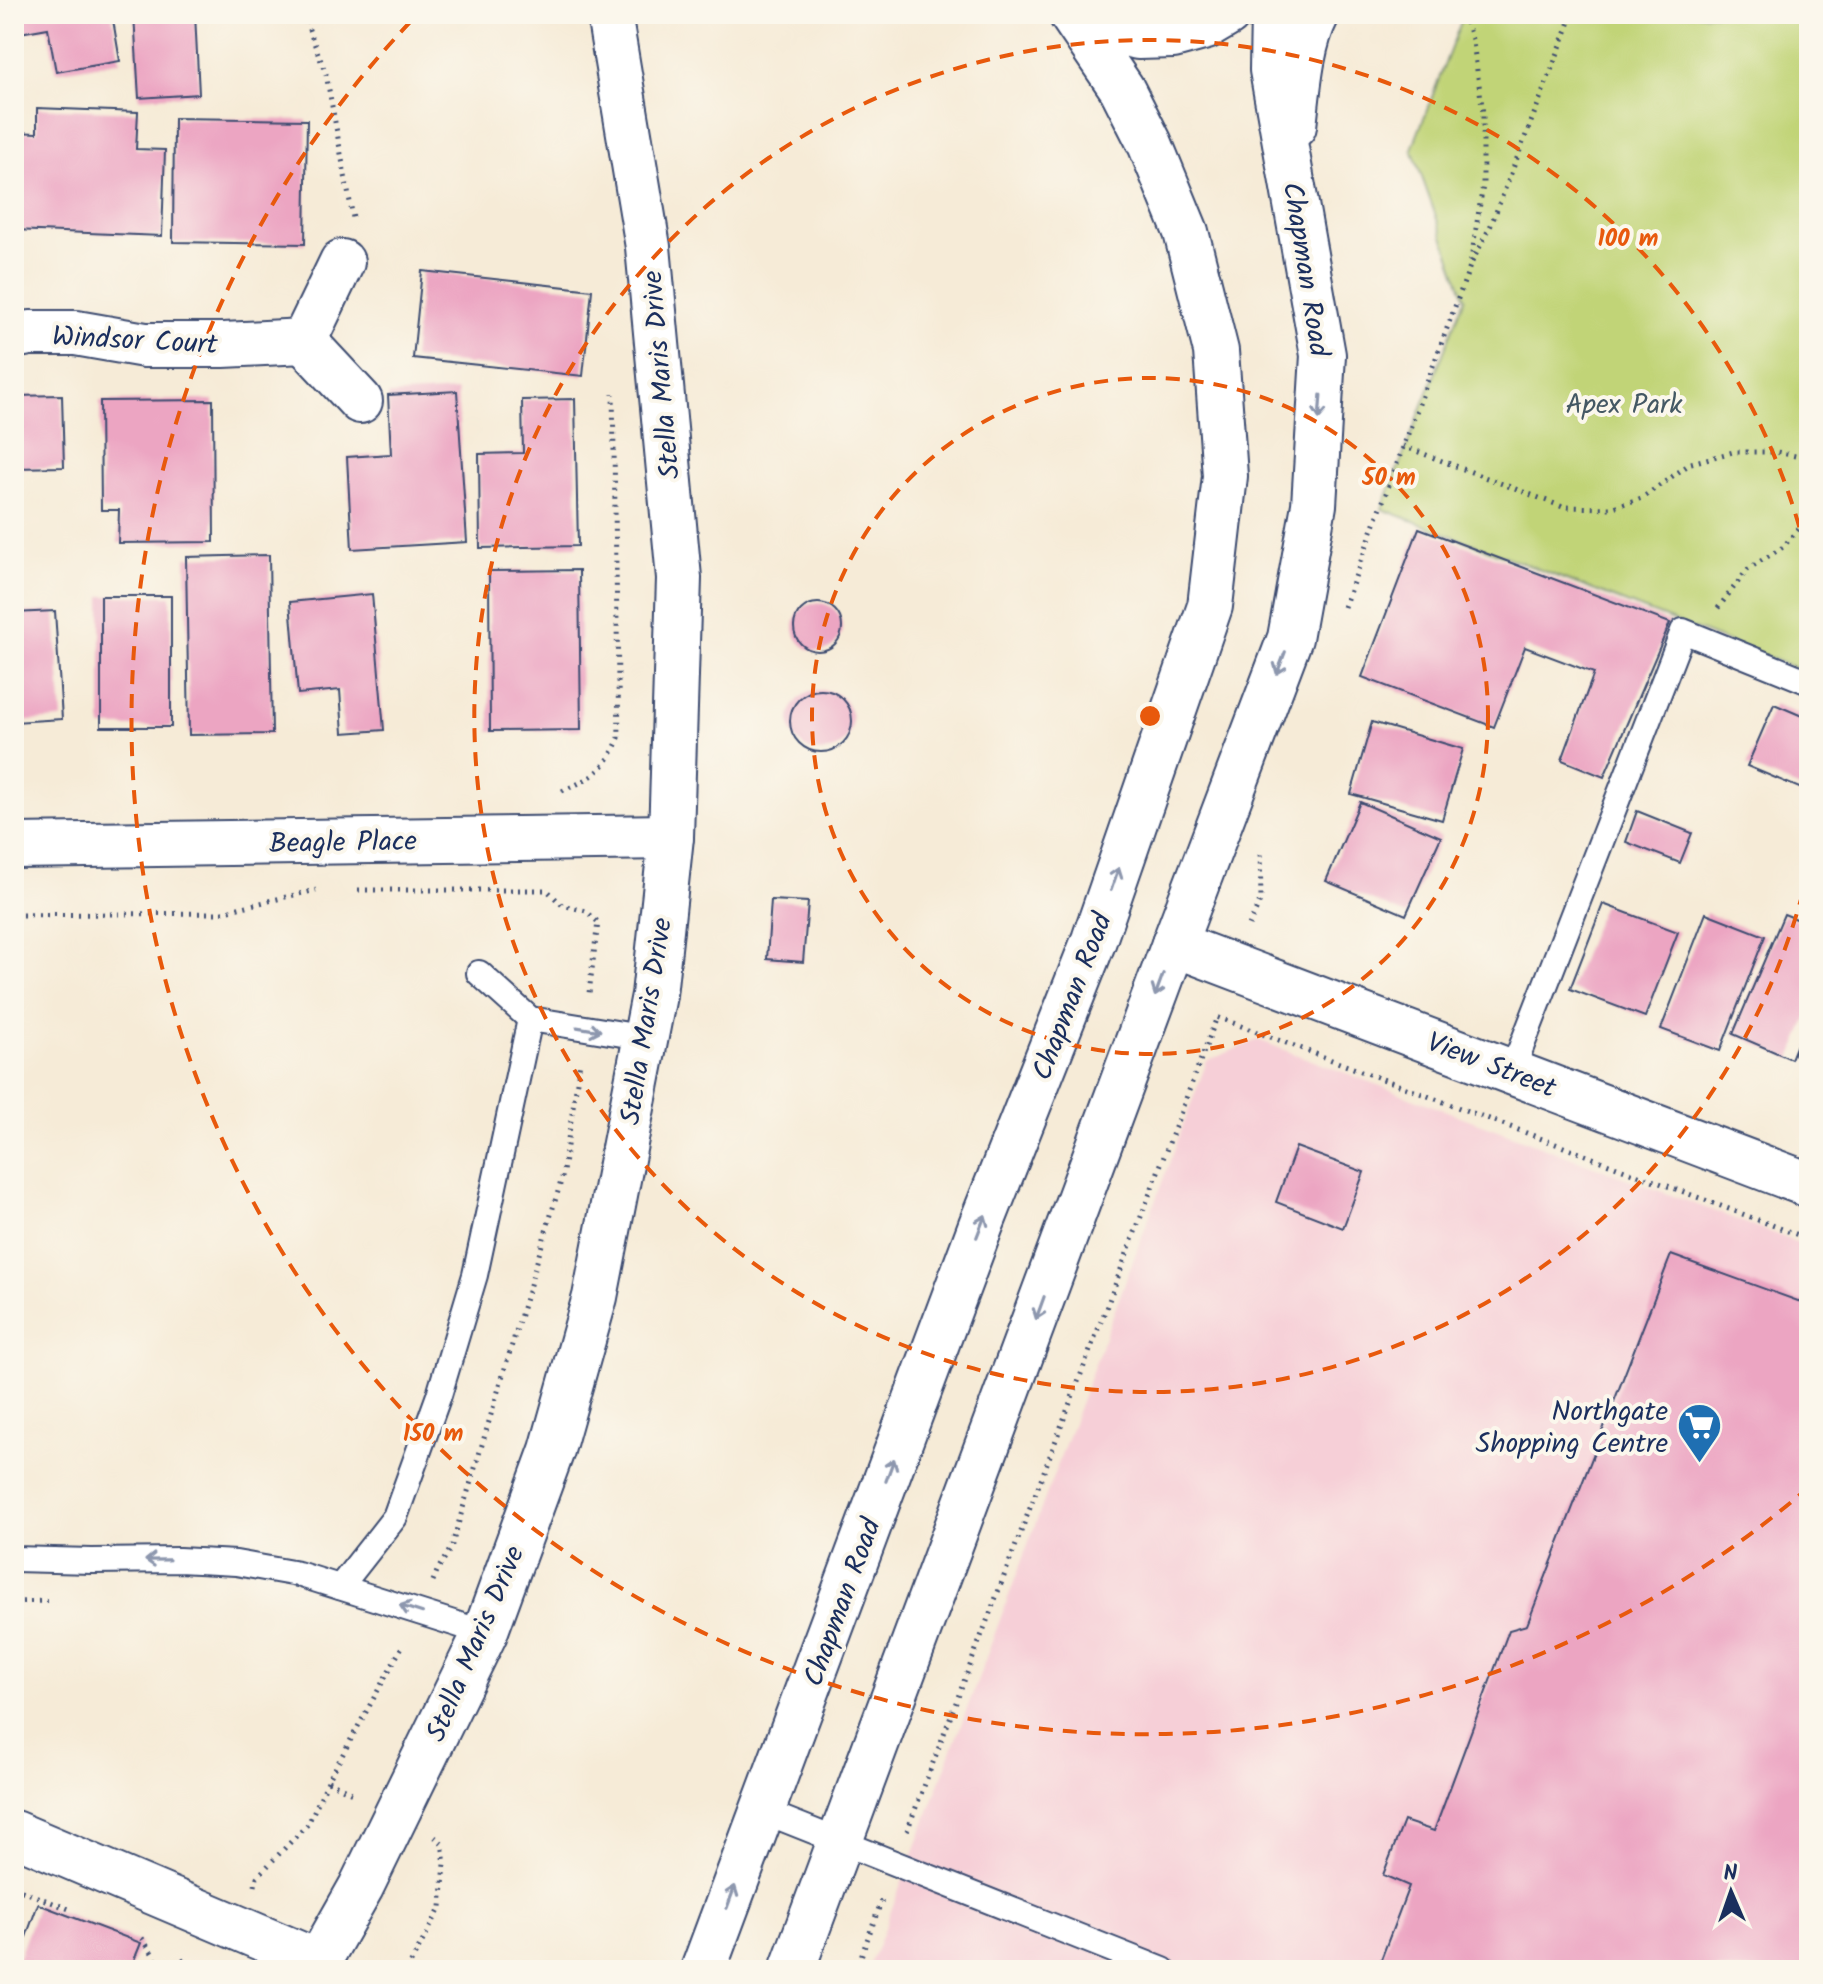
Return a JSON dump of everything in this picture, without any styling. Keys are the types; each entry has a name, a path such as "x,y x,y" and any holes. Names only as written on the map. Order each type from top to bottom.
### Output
{"main road":[{"name":"Stella Maris Drive","path":"316,1966 361,1887 485,1633 552,1450 595,1297 654,995 671,837 679,578 648,247 609,14"},
{"name":"Chapman Road","path":"703,1970 981,1225 1094,940 1210,606 1225,476 1216,351 1186,232 1150,144 1122,89 1071,14"},
{"path":"1082,14 1104,28 1138,37 1173,36 1206,27 1228,14"},
{"name":"Chapman Road","path":"792,1970 1290,638 1314,505 1323,355 1272,70 1273,14"},
{"path":"1290,164 1298,87 1311,26 1317,14"},
{"path":"342,262 304,341 360,401"},
{"name":"Windsor Court","path":"14,336 76,333 145,345 304,341"},
{"name":"Beagle Place","path":"14,846 671,837"},
{"name":"View Street","path":"1174,944 1809,1185"},
{"path":"14,1833 316,1966"}],"lane":[{"path":"1512,1071 1683,631 1809,682"},
{"path":"479,973 530,1019 647,1038"},
{"path":"340,1587 395,1517 439,1395 475,1275 530,1019"},
{"path":"14,1559 236,1563 298,1574 485,1633"},
{"path":"763,1811 1163,1970"}],"path":[{"path":"303,14 326,74 354,223 342,262"},
{"path":"1463,14 1473,42 1483,113 1483,185 1470,266"},
{"path":"1339,620 1470,266 1491,225 1573,14"},
{"path":"555,794 586,780 610,761 619,738 613,394"},
{"path":"1403,446 1563,507 1610,508 1642,498 1691,463 1733,452 1777,452 1809,459"},
{"path":"1705,640 1719,605 1748,569 1783,547 1800,527 1809,494"},
{"path":"1250,923 1261,899 1260,838"},
{"path":"14,915 217,913 314,890 330,890"},
{"path":"345,890 547,890 562,905 586,911 598,922 589,995"},
{"path":"905,1835 1217,1017 1809,1239"},
{"path":"433,1581 451,1548 562,1178 580,1063"},
{"path":"14,1602 47,1601"},
{"path":"253,1894 257,1877 308,1824 328,1781 399,1653"},
{"path":"328,1781 361,1798"},
{"path":"407,1970 441,1907 445,1864 442,1843 426,1829"},
{"path":"14,1888 71,1910"},
{"path":"856,1970 884,1894"},
{"path":"141,1937 160,1970"},
{"path":"170,1970 191,1954"}],"shaded area":[{"path":"1258,1040 1809,1247 1809,1970 868,1970 1207,1061"}],"green space":[{"name":"Apex Park","path":"1464,14 1809,14 1809,673 1382,509 1465,298 1412,149"}],"building":[{"path":"14,14 112,14 120,61 56,72 48,28 14,34"},
{"path":"134,14 195,14 199,94 139,98"},
{"path":"37,108 138,112 136,149 165,150 162,236 14,230 14,132 37,133"},
{"path":"174,118 307,120 305,244 173,242"},
{"path":"422,271 592,290 583,376 413,358"},
{"path":"457,391 467,542 352,549 347,457 391,454 388,395"},
{"path":"62,395 64,467 14,468 14,396"},
{"path":"575,399 578,546 480,548 479,454 523,453 522,400"},
{"path":"213,400 214,542 118,543 119,510 101,510 100,401"},
{"path":"1419,528 1670,623 1604,777 1562,760 1594,673 1525,647 1494,727 1362,677"},
{"path":"269,555 272,734 189,735 186,557"},
{"path":"579,570 581,730 490,731 489,571"},
{"path":"372,594 384,730 343,733 340,690 298,694 290,602"},
{"path":"101,596 171,596 171,727 101,727"},
{"path":"818,603 835,610 842,627 835,644 818,651 801,644 794,627 801,610"},
{"path":"55,611 62,719 14,722 14,613"},
{"path":"821,690 843,699 852,721 843,743 821,752 799,743 790,721 799,699"},
{"path":"1774,704 1809,719 1809,792 1747,766"},
{"path":"1372,722 1463,749 1442,820 1351,794"},
{"path":"1360,802 1441,837 1406,915 1326,881"},
{"path":"1637,811 1692,833 1680,863 1626,842"},
{"path":"771,900 808,902 803,962 767,959"},
{"path":"1603,904 1678,932 1645,1017 1570,989"},
{"path":"1706,913 1765,936 1720,1051 1661,1029"},
{"path":"1784,914 1809,924 1809,1014 1791,1059 1733,1034"},
{"path":"1296,1147 1364,1172 1343,1228 1276,1202"},
{"name":"Northgate Shopping Centre","path":"1671,1255 1809,1305 1809,1970 1377,1970 1409,1886 1383,1875 1404,1821 1434,1831 1509,1630 1527,1625"},
{"path":"38,1904 141,1943 130,1970 14,1970"}],"place":[{"name":"Northgate Shopping Centre","path":"1699,1465"}]}
